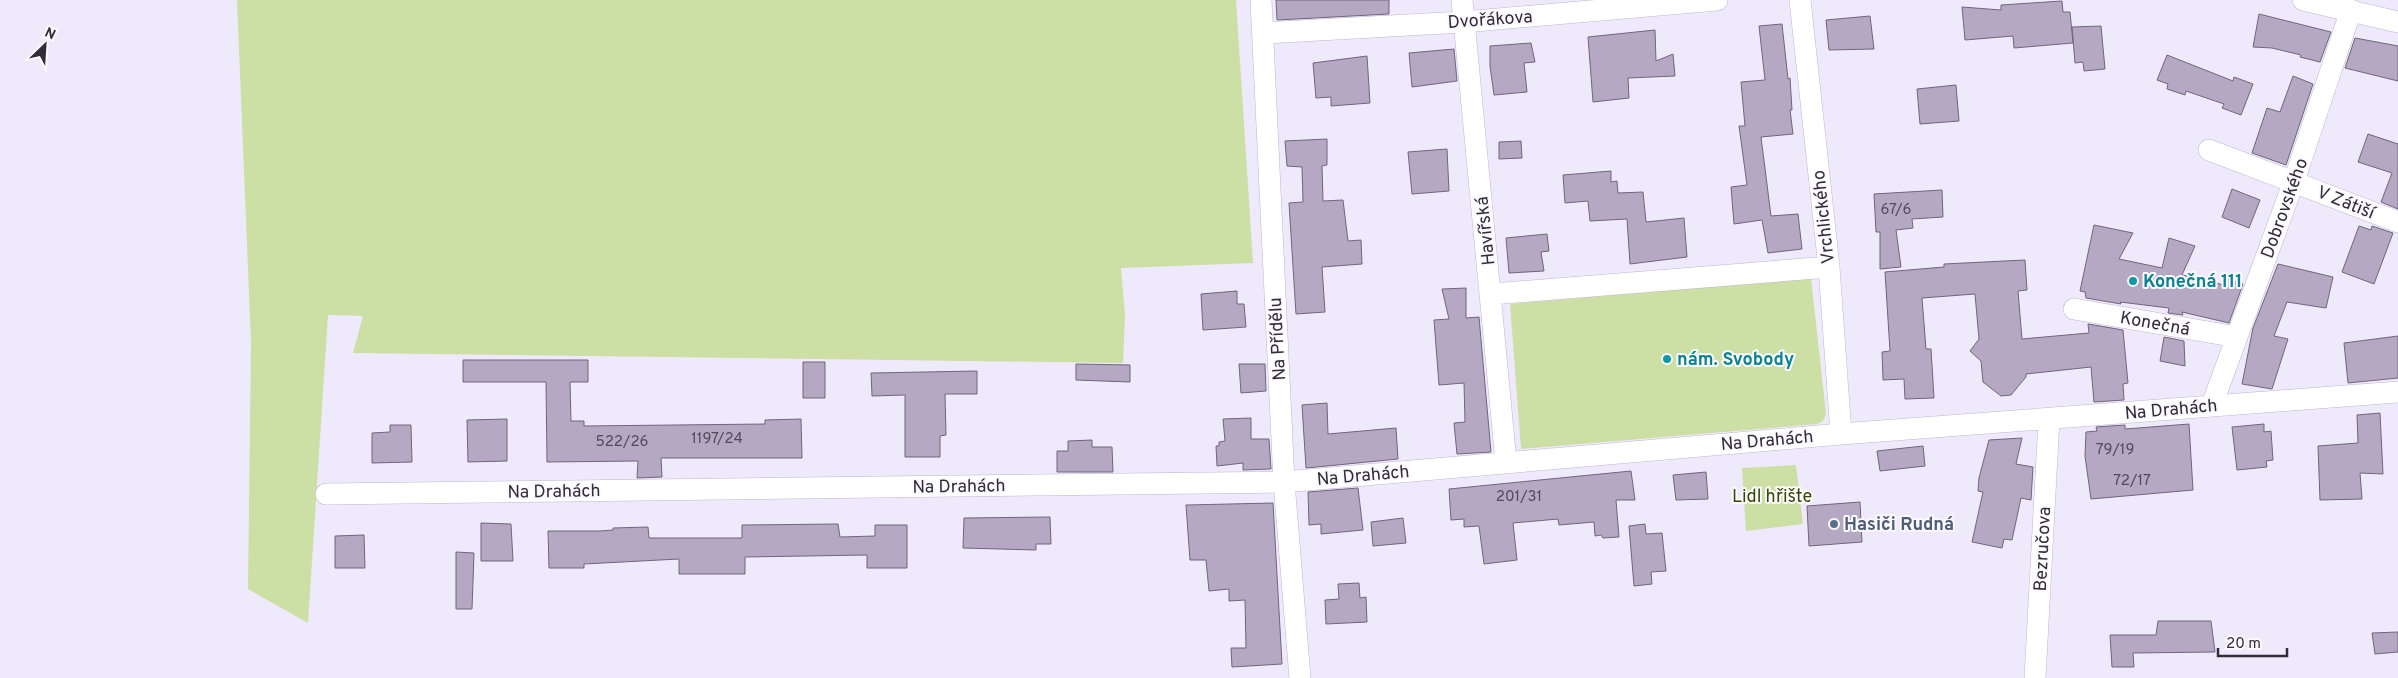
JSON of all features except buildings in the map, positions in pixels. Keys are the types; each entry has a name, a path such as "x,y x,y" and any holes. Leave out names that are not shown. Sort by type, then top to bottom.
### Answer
{"street":[{"name":"Na Přídělu","path":"1261,0 1284,482 1300,678"},
{"name":"Havířská","path":"1462,0 1492,294 1506,462"},
{"name":"Dvořákova","path":"1263,33 1464,22 1718,0"},
{"name":"Vrchlického","path":"1800,0 1829,267 1841,434"},
{"path":"2303,0 2398,22"},
{"name":"Dobrovského","path":"2212,405 2294,181 2351,10"},
{"name":"V Zátiší","path":"2209,150 2398,222"},
{"path":"1492,294 1829,267"},
{"name":"Konečná","path":"2074,310 2237,337"},
{"name":"Na Drahách","path":"326,494 1284,482 1841,434 2398,392"},
{"name":"Bezručova","path":"2034,678 2049,419"}],"green space":[{"path":"237,0 1236,0 1253,263 1121,268 1125,315 1123,363 353,353 363,316 328,315 308,623 248,589 251,343"},
{"name":"nám. Svobody","path":"1811,278 1826,414 1823,421 1817,424 1521,449 1510,304"},
{"name":"Lidl hřište","path":"1796,465 1803,524 1746,531 1742,468"}],"place":[{"name":"Konečná 111","path":"2133,281"},
{"name":"nám. Svobody","path":"1667,359"},
{"name":"Hasiči Rudná","path":"1834,524"}]}
